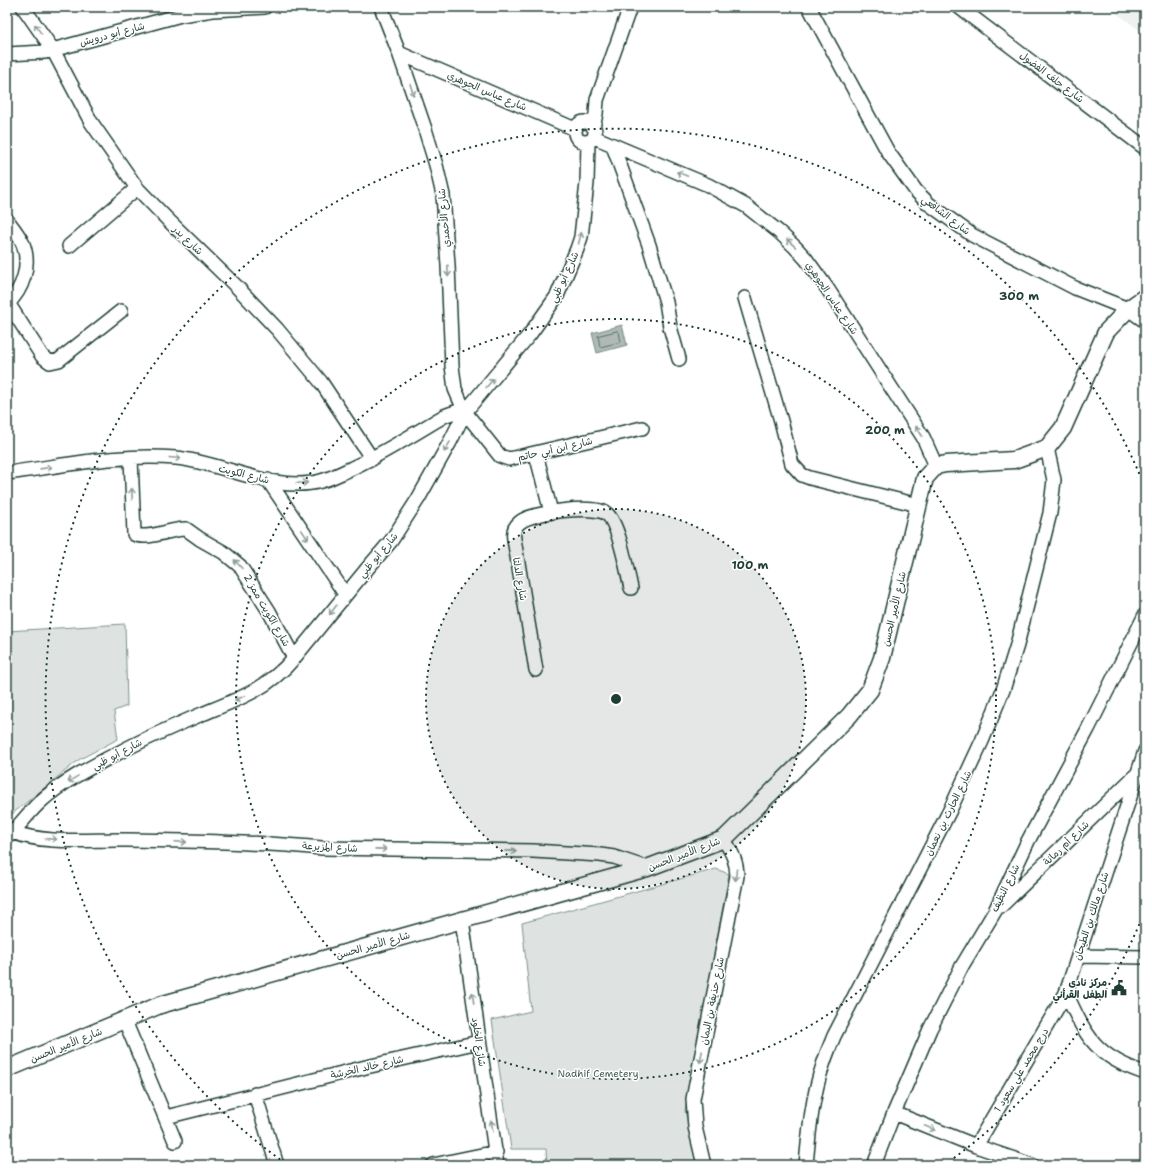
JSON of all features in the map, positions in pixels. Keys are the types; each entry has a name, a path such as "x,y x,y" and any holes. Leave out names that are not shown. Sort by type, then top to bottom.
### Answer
{"main road":[{"path":"936,466 946,464 1014,460 1047,448 1063,428 1106,332 1128,309 1145,297"},
{"name":"شارع الأمير الحسن","path":"7,1069 125,1021 160,1005 647,868 724,839 849,716 870,690 882,658 925,478 936,466"}],"street":[{"name":"شارع بدر","path":"23,7 53,50 91,122 137,188 237,287 277,329 321,382 372,458"},
{"name":"شارع أبو درويش","path":"7,54 34,54 53,50 180,15 213,10 265,7"},
{"name":"شارع الأحمدي","path":"381,7 399,53 425,129 443,195 448,265 452,366 455,389 465,412"},
{"name":"شارع الشافعي","path":"809,7 888,152 916,191 929,204 972,235 1075,288 1128,309 1145,321"},
{"name":"شارع حلف الفضول","path":"959,7 1145,148"},
{"name":"شارع أبو ظبي","path":"10,835 42,801 89,769 142,741 242,698 271,681 294,658 345,594 391,541 418,500 465,412 549,309 563,281 577,249 583,223 587,183 586,114 597,100 628,8"},
{"name":"شارع عباس الجوهري","path":"399,53 587,131 613,146 708,185 746,206 779,232 806,259 827,288 923,437 936,466"},
{"path":"613,146 649,245 666,302 670,327 679,359"},
{"path":"69,246 137,188"},
{"path":"7,220 18,234 23,245 26,262 24,280 20,289 8,304 42,356 50,362 59,360 121,311"},
{"path":"745,298 792,464 802,475 810,478 918,505"},
{"name":"شارع الكويت","path":"7,473 91,461 131,458 163,458 189,460 268,480 296,484 321,481 333,477 372,458 444,416 455,412 465,412"},
{"name":"شارع ابن أبي حاتم","path":"465,412 500,456 509,460 642,428"},
{"name":"شارع الحارث بن نعمان","path":"806,1165 809,1131 816,1090 823,1065 834,1036 950,810 982,741 1003,690 1017,645 1050,512 1054,480 1047,448"},
{"path":"536,454 550,512"},
{"name":"شارع الكويت ممر 2","path":"131,458 134,534 147,535 186,529 232,558 247,575 269,611 294,658"},
{"path":"268,480 345,594"},
{"name":"شارع الدلتا","path":"536,670 513,533 519,522 526,518 550,512 596,509 607,514 615,525 631,588"},
{"name":"شارع النظيف","path":"874,1165 894,1113 933,1022 962,966 995,911 1028,841 1088,729 1145,615"},
{"name":"شارع مالك بن الطيحان","path":"1066,993 1141,769 1145,751"},
{"name":"شارع أم رمانة","path":"995,911 1141,769"},
{"name":"شارع المزيرعة","path":"10,835 50,839 289,845 328,848 533,851 614,857 647,868"},
{"name":"شارع حذيفة بن اليمان","path":"704,1165 695,1127 693,1099 737,876 736,862 724,839"},
{"name":"شارع الخلود","path":"462,920 497,1165"},
{"path":"1078,956 1145,957"},
{"path":"1066,993 1081,1025 1091,1040 1106,1054 1123,1065 1145,1073"},
{"name":"درج محمد علي سعود 1","path":"976,1146 1066,993"},
{"path":"125,1021 175,1141"},
{"name":"شارع خالد الخرشة","path":"166,1117 255,1094 479,1042"},
{"path":"255,1094 277,1165"},
{"path":"894,1113 976,1146 1032,1165"},
{"path":"433,1165 496,1152"}],"shaded area":[{"path":"1108,7 1145,7 1145,34"}],"green space":[{"path":"125,624 127,706 114,711 118,739 80,759 7,818 7,631"},
{"name":"Nadhif Cemetery","path":"716,869 729,874 685,1111 698,1165 547,1165 546,1149 511,1149 492,1020 531,1011 522,923"}],"water":[{"path":"622,325 627,345 597,353 592,333"}],"place":[{"name":"مركز نادي الطفل القرأني","path":"1119,988"}]}
